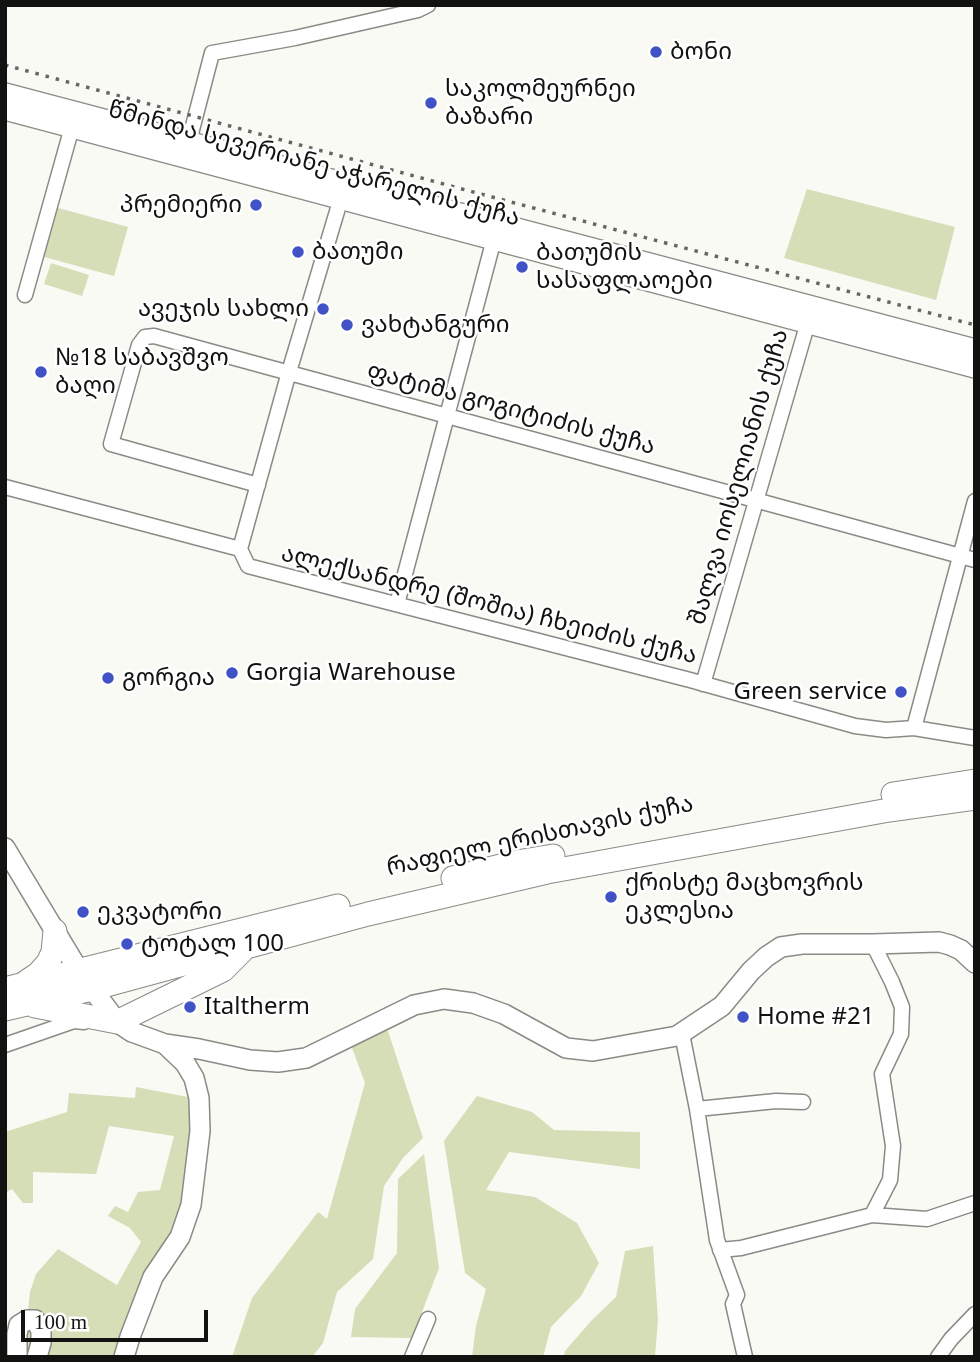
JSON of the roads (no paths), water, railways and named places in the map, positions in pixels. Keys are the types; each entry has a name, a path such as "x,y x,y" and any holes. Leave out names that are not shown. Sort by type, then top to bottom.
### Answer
{"main road":[{"name":"წმინდა სევერიანე აჭარელის ქუჩა","path":"5,94 341,198 975,367"},
{"name":"წმინდა სევერიანე აჭარელის ქუჩა","path":"5,109 72,127 187,150 975,350"},
{"name":"რაფიელ ერისთავის ქუჩა","path":"85,980 517,862 975,781"},
{"name":"რაფიელ ერისთავის ქუჩა","path":"85,980 246,948 368,914 547,872 889,810 975,798"},
{"path":"14,997 48,963 53,952 55,931"},
{"path":"14,997 117,1022 223,970 246,948"},
{"path":"14,997 85,980"}],"street":[{"path":"187,150 212,53 295,38 418,10 428,5"},
{"path":"25,295 72,127"},
{"path":"240,549 341,198"},
{"path":"397,604 494,239"},
{"name":"შალვა იოსელიანის ქუჩა","path":"703,684 808,322"},
{"name":"ფატიმა გოგიტიძის ქუჩა","path":"258,485 111,444 139,345 145,337 154,336 289,372 968,558"},
{"name":"ალექსანდრე (შოშია) ჩხეიძის ქუჩა","path":"5,487 240,549 247,566 855,726 886,730 914,728 975,738"},
{"path":"914,728 968,558 975,500"},
{"path":"5,848 85,980 117,1022 132,1032 165,1044 250,1060 278,1062 306,1058 414,1005 444,999 473,1003 504,1014 566,1048 593,1051 682,1034 722,1006 766,957 781,947 802,943 939,942 961,950 975,963"},
{"path":"872,1215 890,1180 893,1146 882,1074 901,1034 902,1007 873,944"},
{"path":"5,1045 75,1021 117,1022"},
{"path":"682,1034 717,1240 737,1295 733,1304 744,1357"},
{"path":"124,1357 153,1277 180,1237 191,1205 200,1132 199,1098 194,1078 185,1063 165,1044"},
{"path":"696,1109 776,1101 803,1102"},
{"path":"720,1250 741,1248 872,1215 928,1219 975,1203"},
{"path":"938,1357 975,1314"},
{"path":"17,1357 19,1325 27,1320 35,1320 41,1330 37,1357"},
{"path":"412,1357 428,1320"}],"railway":[{"path":"5,65 975,325"}],"place":[{"name":"ბონი","path":"656,52"},
{"name":"საკოლმეურნეი ბაზარი","path":"431,103"},
{"name":"პრემიერი","path":"256,205"},
{"name":"ბათუმი","path":"298,252"},
{"name":"ბათუმის სასაფლაოები","path":"522,267"},
{"name":"ავეჯის სახლი","path":"323,309"},
{"name":"ვახტანგური","path":"347,325"},
{"name":"№18 საბავშვო ბაღი","path":"41,372"},
{"name":"Gorgia Warehouse","path":"232,673"},
{"name":"გორგია","path":"108,678"},
{"name":"Green service","path":"901,692"},
{"name":"ქრისტე მაცხოვრის ეკლესია","path":"611,897"},
{"name":"ეკვატორი","path":"83,912"},
{"name":"ტოტალ 100","path":"127,944"},
{"name":"Italtherm","path":"190,1007"},
{"name":"Home #21","path":"743,1017"}]}
